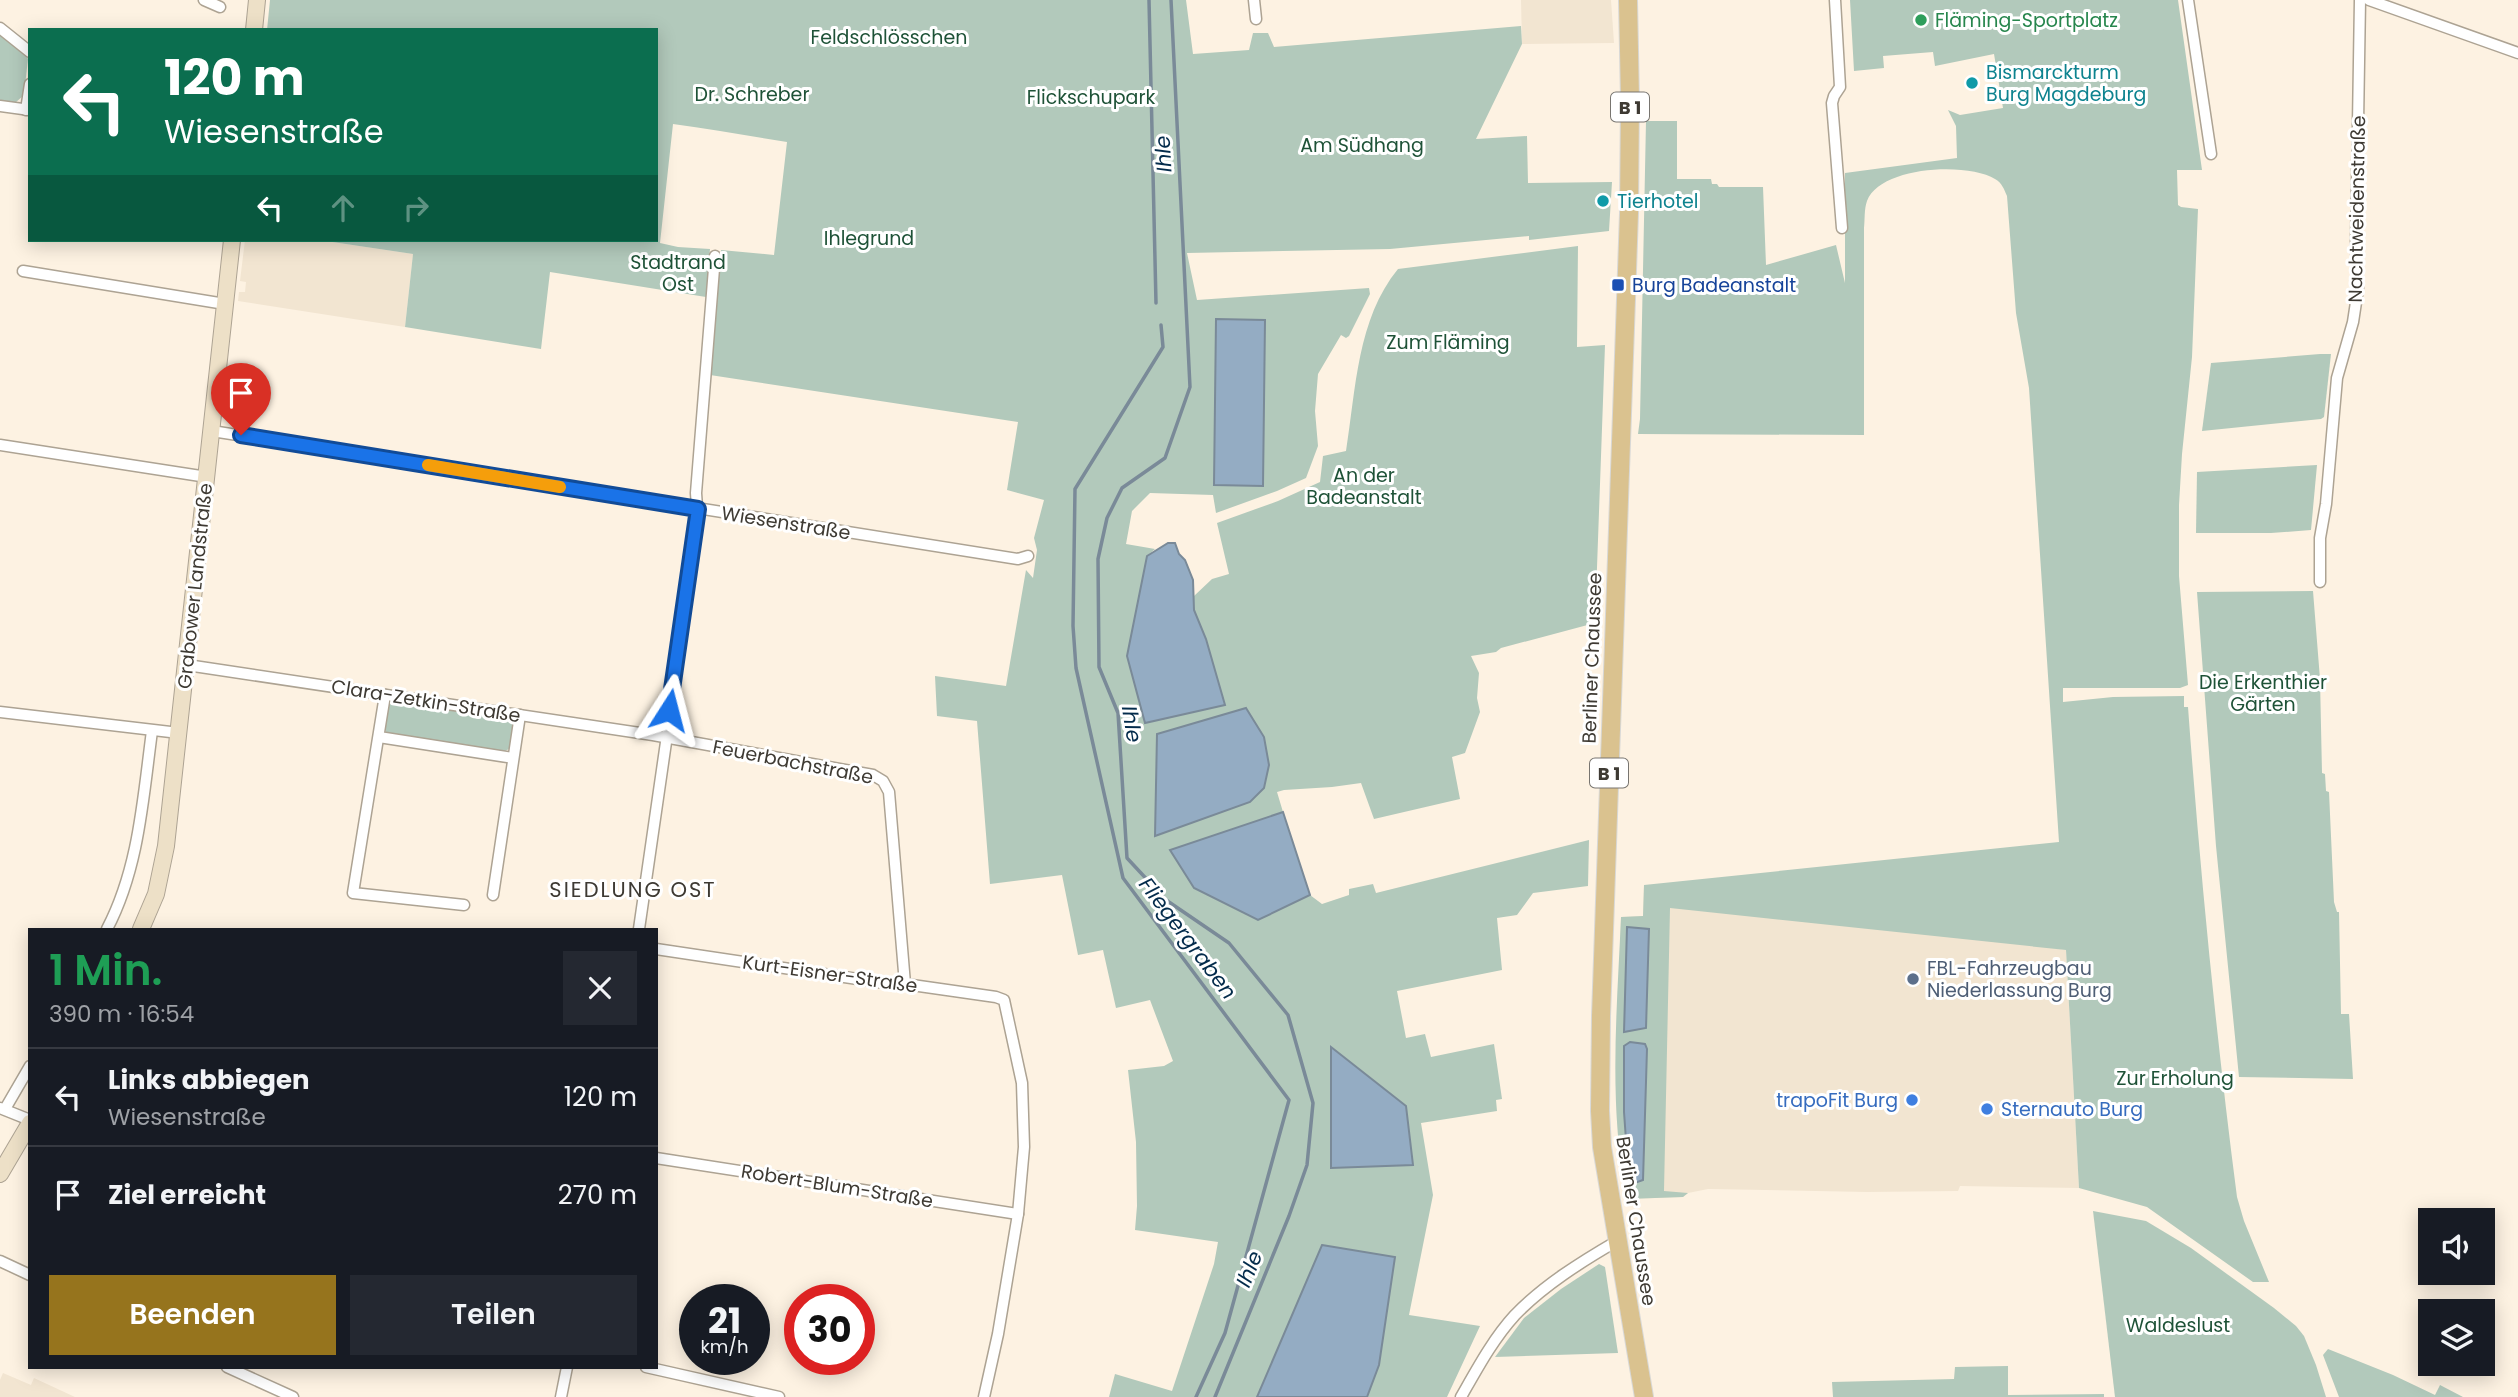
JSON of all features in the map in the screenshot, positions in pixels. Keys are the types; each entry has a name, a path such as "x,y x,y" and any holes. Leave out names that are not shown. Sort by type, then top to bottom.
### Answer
{"main road":[{"path":"254,28 257,0"},
{"name":"Berliner Chaussee","path":"1628,0 1629,213 1600,1069 1602,1147 1644,1397"},
{"name":"Grabower Landstraße","path":"141,928 156,894 162,870 187,665 232,242"},
{"path":"0,1174 28,1125"}],"street":[{"path":"204,0 220,7"},
{"path":"1254,0 1256,19"},
{"path":"1835,0 1840,88 1832,103 1842,228"},
{"path":"2188,0 2211,154"},
{"name":"Nachtweidenstraße","path":"2320,582 2319,538 2326,504 2337,378 2353,321 2358,289 2356,247 2360,0"},
{"path":"2369,0 2518,53"},
{"path":"0,28 28,50"},
{"path":"0,106 28,110"},
{"path":"639,928 698,509 696,493 715,256"},
{"path":"23,271 225,304"},
{"name":"Wiesenstraße","path":"212,431 1018,559 1028,556"},
{"path":"0,445 207,477"},
{"name":"Clara-Zetkin-Straße","path":"187,665 665,737"},
{"path":"385,695 353,893 464,905"},
{"path":"0,712 179,733"},
{"path":"493,895 520,715"},
{"path":"108,928 120,903 132,863 152,730"},
{"path":"379,737 513,758"},
{"name":"Feuerbachstraße","path":"665,737 863,772 883,782 889,792 891,806 905,984"},
{"name":"Kurt-Eisner-Straße","path":"658,949 1004,1000 1024,1102 1024,1147 1018,1214"},
{"path":"28,1069 3,1108 28,1120"},
{"name":"Robert-Blum-Straße","path":"658,1158 1018,1214"},
{"path":"984,1397 1018,1214"},
{"path":"1461,1397 1496,1340 1523,1308 1565,1275 1617,1241"},
{"path":"0,1261 28,1274"},
{"path":"232,1369 293,1397"},
{"path":"561,1397 567,1369"},
{"path":"655,1369 779,1397"}],"shaded area":[{"path":"1521,0 1611,0 1614,43 1522,44"},
{"path":"245,242 332,242 413,254 405,327 238,301 239,292 245,292 246,282 240,281"},
{"path":"1644,885 2066,950 2079,1188 1960,1186 1958,1191 1867,1192 1708,1189 1688,1193 1683,1197 1627,1199 1620,1158 1616,1103 1621,917 1643,916"},
{"path":"3,1373 31,1385 34,1378 75,1397 0,1397 0,1380"}],"green space":[{"path":"270,0 1186,0 1193,54 1249,50 1253,33 1268,33 1274,47 1521,26 1522,44 1476,139 1527,136 1528,183 1612,182 1609,231 1529,240 1529,236 1390,249 1187,253 1197,300 1369,288 1370,294 1349,336 1346,338 1341,335 1318,374 1315,411 1318,446 1306,478 1216,513 1213,495 1150,493 1132,511 1126,544 1155,549 1147,556 1145,723 1224,705 1206,640 1194,610 1194,596 1212,579 1229,574 1217,523 1278,501 1320,482 1323,456 1346,451 1366,332 1384,289 1398,269 1578,246 1577,347 1605,345 1595,623 1501,648 1496,652 1471,656 1479,673 1477,698 1480,712 1465,753 1452,757 1460,799 1374,819 1361,783 1284,790 1277,792 1283,812 1170,850 1258,920 1310,895 1322,904 1349,895 1349,889 1373,884 1376,893 1589,840 1588,886 1533,893 1517,915 1497,918 1502,970 1397,991 1406,1038 1425,1034 1431,1057 1494,1044 1502,1099 1496,1100 1497,1111 1421,1123 1433,1195 1409,1315 1480,1326 1447,1397 1367,1397 1379,1365 1395,1258 1322,1245 1257,1397 1109,1397 1115,1374 1172,1391 1214,1264 1218,1242 1135,1230 1136,1142 1128,1070 1164,1066 1173,1061 1150,1000 1116,1008 1103,950 1078,955 1062,875 990,884 977,721 937,716 935,676 1006,686 1026,570 1033,578 1037,550 1034,538 1044,500 1007,490 1018,422 710,375 721,250 774,255 787,142 673,124 660,243 710,249 706,297 550,272 541,349 405,327 413,254 332,242 658,242 658,28 267,28"},
{"name":"Zur Erholung","path":"1850,0 2178,0 2202,170 2177,170 2178,205 2198,209 2192,357 2179,505 2179,576 2188,685 2180,688 2063,688 2063,702 2113,697 2184,696 2184,707 2188,707 2209,953 2237,1197 2269,1282 2253,1282 2147,1207 2079,1188 2066,950 1670,908 1664,1191 1688,1193 1683,1197 1627,1199 1617,1129 1615,1058 1621,917 1643,916 1644,885 2059,842 2029,388 2016,313 2007,196 1999,182 1965,170 1926,170 1889,180 1875,189 1867,201 1864,228 1864,435 1638,434 1646,121 1677,121 1677,179 1711,179 1712,184 1719,187 1763,187 1766,265 1836,245 1845,283 1845,173 1957,158 1956,126 1948,110 1960,115 2003,108 1994,54 1935,66 1933,52 1883,56 1884,68 1854,71","holes":["1627,928 1649,930 1646,1028 1625,1032","1636,1042 1632,1184 1629,1182 1624,1112 1626,1044"]},
{"path":"0,34 28,59 24,95 15,103 0,101"},
{"path":"2331,354 2324,417 2321,419 2202,431 2211,363"},
{"path":"2317,465 2311,530 2196,533 2197,472"},
{"name":"Die Erkenthier Gärten","path":"2313,591 2320,679 2322,773 2325,774 2326,791 2329,792 2334,902 2339,912 2341,1014 2349,1014 2353,1079 2239,1077 2216,846 2197,592"},
{"path":"395,701 509,718 515,724 511,748 503,752 387,734 385,729 389,705"},
{"name":"Waldeslust","path":"2093,1211 2146,1221 2191,1248 2274,1308 2304,1336 2326,1397 2115,1397"},
{"path":"1599,1264 1605,1267 1618,1353 1495,1357 1524,1318"},
{"path":"2328,1349 2435,1395 2440,1385 2463,1397 2339,1397 2323,1355"},
{"path":"2008,1366 2008,1395 2104,1394 2104,1397 1833,1397 1832,1382 1954,1379 1955,1367"}],"water":[{"path":"1216,319 1265,320 1263,486 1214,485"},
{"path":"1168,543 1175,543 1193,580 1194,610 1206,639 1225,705 1145,723 1127,656 1147,556"},
{"path":"1246,708 1264,737 1269,765 1264,788 1250,802 1155,836 1157,734"},
{"path":"1283,812 1310,895 1258,920 1194,888 1170,850"},
{"path":"1627,927 1649,929 1646,1028 1624,1032"},
{"path":"1630,1042 1645,1044 1647,1049 1643,1180 1632,1184 1629,1182 1624,1112 1624,1046"},
{"path":"1331,1047 1406,1106 1413,1165 1331,1168"},
{"path":"1322,1245 1395,1257 1379,1365 1367,1397 1257,1397"}],"waterway":[{"name":"Fliegergraben","path":"1149,0 1156,303"},
{"name":"Ihle","path":"1171,0 1190,387 1165,458 1122,488 1107,518 1098,559 1099,667 1118,713 1127,858 1166,900 1229,943 1288,1015 1313,1103 1307,1165 1215,1397"},
{"name":"Fliegergraben","path":"1161,325 1163,347 1075,489 1073,626 1076,668 1123,878 1289,1100 1225,1333 1196,1397"}],"slow traffic":[{"path":"428,465 560,487"}],"place":[{"name":"Fläming-Sportplatz","path":"1921,20"},
{"name":"Bismarckturm Burg Magdeburg","path":"1972,83"},
{"name":"Tierhotel","path":"1603,201"},
{"name":"Burg Badeanstalt","path":"1618,285"},
{"name":"FBL-Fahrzeugbau Niederlassung Burg","path":"1913,979"},
{"name":"trapoFit Burg","path":"1912,1100"},
{"name":"Sternauto Burg","path":"1987,1109"}],"district":[{"name":"SIEDLUNG OST","path":"633,889"}],"route":[{"path":"241,435 698,509 669,710"}],"park label":[{"name":"Feldschlösschen","path":"889,37"},
{"name":"Dr. Schreber","path":"752,94"},
{"name":"Flickschupark","path":"1091,97"},
{"name":"Am Südhang","path":"1362,145"},
{"name":"Ihlegrund","path":"869,238"},
{"name":"Stadtrand Ost","path":"678,273"},
{"name":"Zum Fläming","path":"1448,342"},
{"name":"An der Badeanstalt","path":"1364,486"}]}
